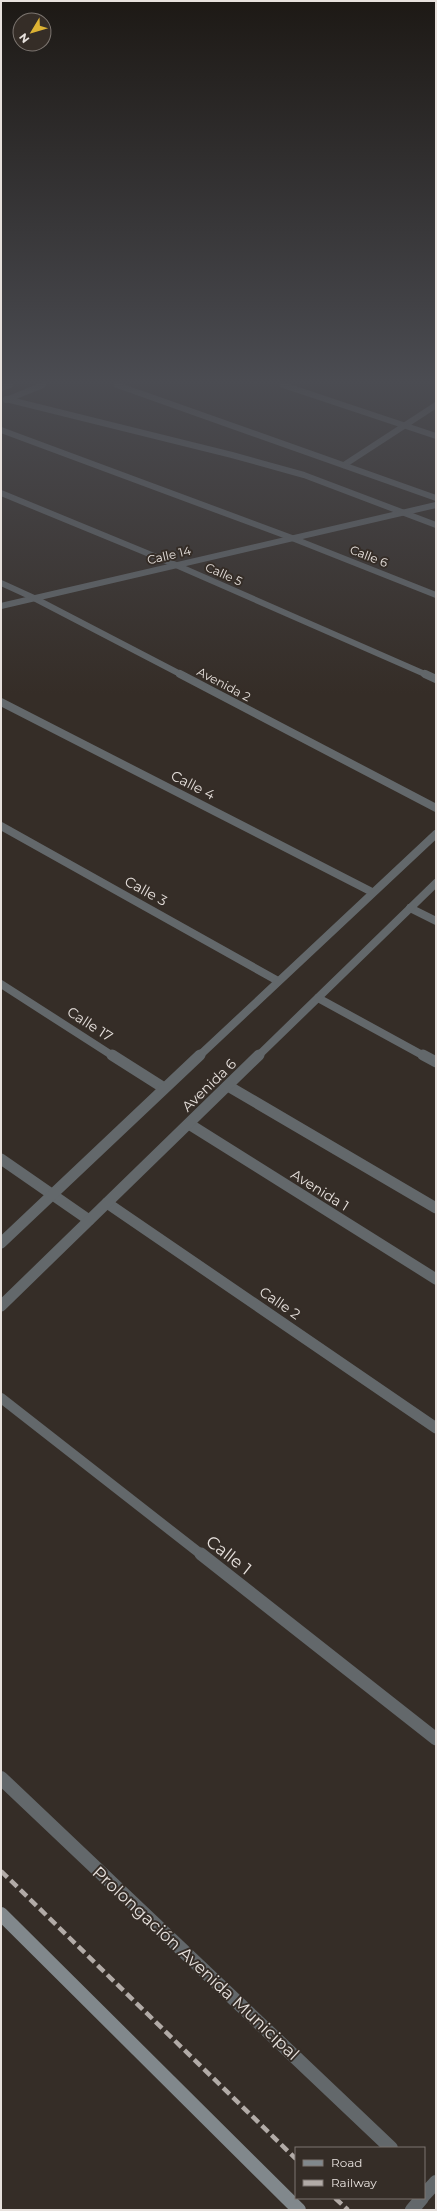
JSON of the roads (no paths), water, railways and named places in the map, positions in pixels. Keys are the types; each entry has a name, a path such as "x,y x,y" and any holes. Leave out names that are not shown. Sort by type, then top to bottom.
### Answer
{"main road":[{"path":"1,1914 299,2210"}],"street":[{"path":"339,488 436,525"},
{"path":"409,488 436,498"},
{"name":"Calle 14","path":"1,606 436,504"},
{"name":"Avenida 2","path":"1,582 436,808"},
{"name":"Calle 4","path":"1,702 372,892"},
{"name":"Calle 3","path":"1,826 278,981"},
{"name":"Avenida 6","path":"1,1243 51,1194 372,892 436,834"},
{"name":"Avenida 6","path":"1,1306 436,883"},
{"path":"410,908 436,921"},
{"name":"Calle 17","path":"1,984 164,1088"},
{"path":"318,998 436,1062"},
{"path":"228,1086 436,1208"},
{"name":"Avenida 1","path":"189,1124 436,1279"},
{"path":"1,1159 89,1220"},
{"name":"Calle 2","path":"107,1203 436,1428"},
{"name":"Prolongación Avenida Municipal","path":"1,1778 390,2147"},
{"path":"412,2210 420,2199"}],"lane":[{"name":"Calle 6","path":"158,488 292,538 436,595"},
{"name":"Calle 5","path":"1,493 176,565 436,679"},
{"name":"Calle 1","path":"1,1398 436,1739"}],"railway":[{"path":"1,1871 295,2158"},
{"path":"336,2199 348,2210"}]}
